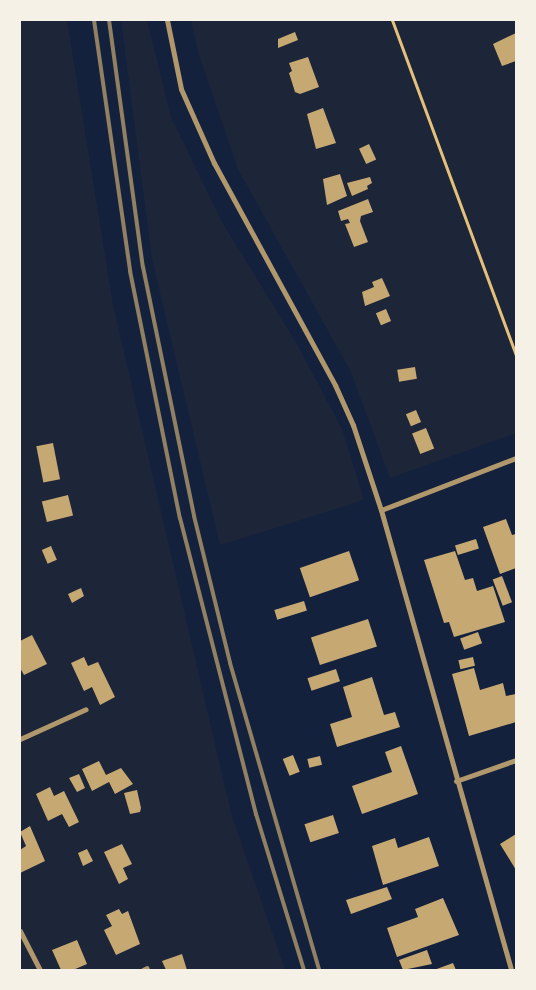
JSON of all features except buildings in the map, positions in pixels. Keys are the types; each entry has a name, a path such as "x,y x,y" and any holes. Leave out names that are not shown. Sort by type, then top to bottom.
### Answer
{"street":[{"path":"167,20 180,89 214,163 335,385 381,510 456,781 511,970"},
{"path":"381,510 516,458"},
{"path":"20,739 86,709"},
{"path":"456,781 516,760"},
{"path":"20,931 40,970"}],"path":[{"path":"392,20 516,356"}],"shaded area":[{"path":"20,20 67,20 113,305 231,813 285,970 20,970"},
{"path":"121,20 147,20 171,117 222,222 297,344 342,429 364,499 220,545 152,259"},
{"path":"191,20 516,20 516,433 390,478 351,372 238,169 198,52"}],"railway":[{"path":"94,20 130,271 180,518 256,814 304,970"},
{"path":"109,20 143,267 194,516 230,663 319,970"}]}
